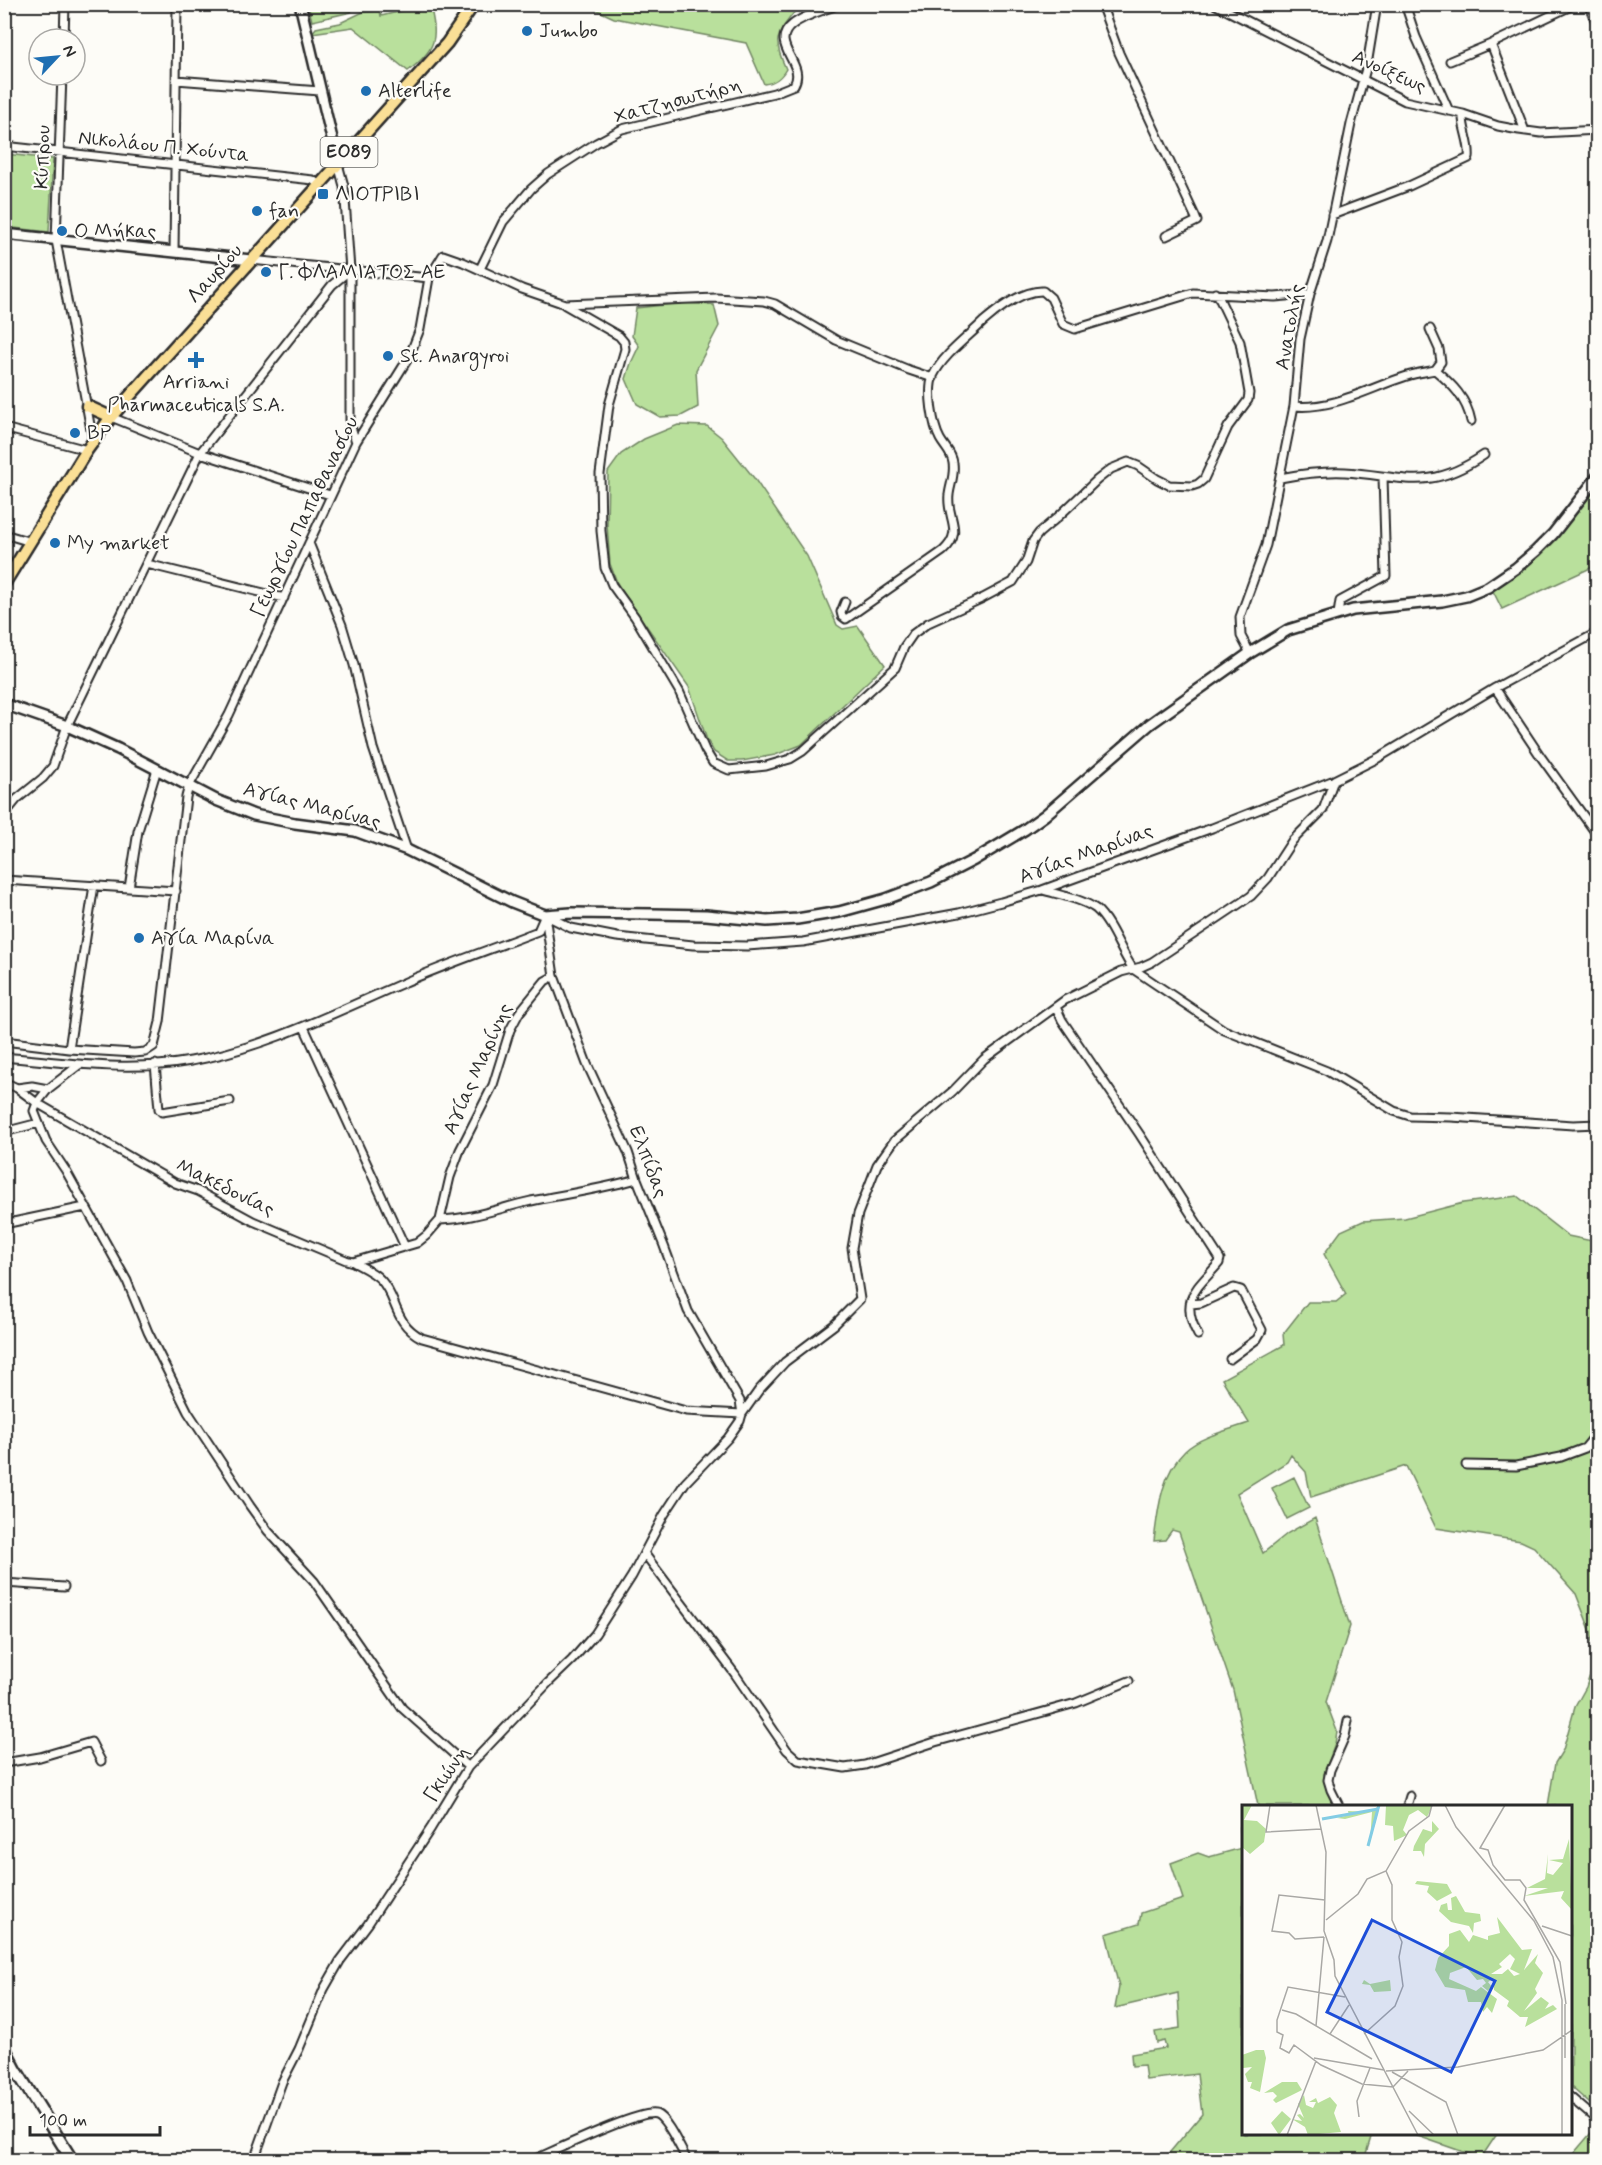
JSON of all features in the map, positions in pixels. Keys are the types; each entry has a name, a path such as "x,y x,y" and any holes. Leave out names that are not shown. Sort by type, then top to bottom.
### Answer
{"main road":[{"name":"Λαυρίου","path":"4,584 90,446 111,417 447,44 474,4"},
{"path":"87,406 111,417"},
{"path":"4,2047 72,2160"}],"street":[{"path":"64,27 65,4"},
{"path":"174,252 177,4"},
{"path":"300,4 344,186 350,270 350,424 356,442"},
{"name":"Χατζησωτήρη","path":"480,269 503,222 516,205 548,174 596,143 622,129 789,88 797,81 796,69 783,42 785,32 792,24 840,4"},
{"path":"1101,4 1119,53 1196,216 1197,221 1192,225 1166,236"},
{"name":"Ανοίξεως","path":"1214,4 1406,101 1525,131 1598,130"},
{"name":"Ανατολής","path":"1250,653 1241,636 1240,617 1266,545 1294,406 1300,339 1310,294 1327,241 1351,124 1364,81 1377,4"},
{"path":"1405,4 1416,37 1449,111"},
{"path":"1450,60 1491,44 1575,4"},
{"path":"1588,4 1598,26"},
{"path":"1491,44 1525,131"},
{"path":"176,80 320,91"},
{"name":"Κύπρου","path":"62,87 56,240 87,406 90,446"},
{"path":"1332,215 1409,186 1469,158 1464,114"},
{"name":"Νικολάου Π. Χούντα","path":"4,146 313,180 319,185"},
{"path":"4,234 429,278"},
{"name":"Γεωργίου Παπαθανασίου","path":"4,1041 69,1049 134,1053 145,1052 154,1046 160,1022 189,786 229,715 356,442 409,357 416,341 427,298 429,278 443,255 522,289 565,304 716,298 764,301 775,304 836,340 933,378"},
{"path":"4,815 17,799 48,772 60,749 67,726 200,453 332,285 350,270"},
{"path":"845,602 841,612 846,619 945,549 952,539 954,525 949,496 953,464 950,452 941,441 934,424 931,399 933,378 951,353 987,319 1009,303 1033,291 1046,292 1063,324 1075,329 1159,305 1184,295 1215,293 1275,297 1310,294"},
{"path":"565,304 619,336 624,342 625,349 609,405 602,453 600,495 605,568 612,585 680,691 705,750 713,763 729,770 766,766 790,759 803,751 895,668 904,647 913,634 928,623 1013,582 1026,562 1033,541 1039,533 1111,469 1128,462 1169,485 1192,486 1204,479 1228,427 1248,400 1249,393 1240,342 1215,293"},
{"path":"1294,406 1308,408 1320,405 1354,396 1408,375 1435,370 1441,362 1439,350 1430,329"},
{"path":"1435,370 1457,390 1471,421"},
{"path":"111,417 200,453 330,495"},
{"path":"4,428 90,446"},
{"path":"1280,478 1332,472 1409,481 1436,478 1470,464 1484,455"},
{"path":"4,1057 79,1065 191,1061 254,1044 304,1027 404,982 538,931 545,915 652,914 706,915 767,921 797,919 863,906 912,890 974,860 1024,830 1074,791 1142,730 1250,653 1288,630 1353,610 1442,601 1466,596 1488,587 1516,568 1553,534 1598,476"},
{"path":"1338,614 1340,601 1386,576 1383,477"},
{"path":"4,534 31,542"},
{"path":"309,543 342,625 354,665 373,748 406,850"},
{"path":"147,564 284,598"},
{"name":"Αγίας Μαρίνας","path":"4,704 67,726 216,800 254,815 355,831 406,850 571,928 617,937 693,945 747,946 803,942 958,913 1042,890 1212,828 1334,780 1378,758 1495,687 1598,632"},
{"path":"1495,687 1541,757 1598,836"},
{"path":"129,888 138,831 157,769"},
{"path":"1198,1335 1191,1323 1192,1294 1220,1263 1220,1259 1115,1096 1062,1020 1056,1007 1076,993 1121,972 1141,967 1165,954 1251,896 1268,878 1292,842 1323,810 1334,780"},
{"path":"4,880 176,891"},
{"path":"69,1049 94,885"},
{"path":"1042,890 1094,908 1101,914 1133,969 1224,1030 1327,1071 1394,1112 1410,1116 1573,1125 1598,1124"},
{"name":"Ελπίδας","path":"545,915 554,976 587,1064 628,1152 688,1311 740,1401 742,1413"},
{"name":"Αγίας Μαρίνης","path":"440,1220 450,1177 460,1150 493,1085 510,1030 534,993 545,981 554,976"},
{"name":"Γκιώνη","path":"254,2160 282,2082 299,2049 324,1989 340,1961 368,1924 431,1828 468,1767 595,1634 645,1553 664,1515 685,1484 728,1438 740,1421 742,1413 759,1390 785,1362 834,1324 860,1299 852,1248 858,1214 877,1165 894,1142 953,1091 984,1059 1056,1007"},
{"path":"304,1027 405,1247"},
{"path":"155,1064 159,1110 162,1112 230,1101"},
{"path":"79,1065 48,1089 34,1111 46,1141 66,1171 128,1281 148,1332 188,1412 268,1531 314,1581 402,1708 468,1767"},
{"name":"Μακεδονίας","path":"4,1082 175,1183 198,1191 262,1225 353,1262 382,1280 401,1320 414,1334 422,1338 686,1411 742,1413"},
{"path":"17,1088 32,1086 48,1089"},
{"path":"4,1132 39,1124"},
{"path":"353,1262 417,1243 440,1220 470,1217 510,1206 593,1191 637,1179"},
{"path":"4,1224 85,1207"},
{"path":"1191,1304 1202,1303 1234,1288 1241,1290 1262,1330 1257,1339 1230,1359"},
{"path":"1466,1465 1516,1466 1561,1458 1585,1448 1598,1432"},
{"path":"645,1553 787,1749 798,1760 844,1768 865,1765 935,1742 1076,1703 1129,1681"},
{"path":"4,1583 64,1587"},
{"path":"1338,1805 1328,1780 1345,1736 1348,1721"},
{"path":"4,1763 40,1757 91,1742 101,1761"},
{"path":"1407,1805 1410,1796"},
{"path":"1572,2099 1598,2121"},
{"path":"533,2160 577,2140 645,2114 655,2113 661,2117 672,2133 687,2160"}],"green space":[{"path":"308,4 354,5 351,12 312,21"},
{"path":"409,5 430,5 434,35 430,49 425,56 408,71 353,27 312,33 316,28 340,23 363,12 380,11 381,16 410,9"},
{"path":"586,5 795,5 796,10 778,38 779,51 786,69 777,80 764,84 746,43 614,18"},
{"path":"5,154 53,159 49,232 5,227"},
{"path":"683,303 714,305 719,326 696,370 698,407 681,416 660,417 637,404 626,379 639,346 632,336 636,308"},
{"path":"678,425 707,426 722,438 754,478 807,556 837,625 843,629 858,626 885,665 801,745 775,755 728,761 714,752 707,740 689,687 618,585 610,564 607,525 608,472 621,454 644,439"},
{"path":"1597,480 1597,565 1502,609 1492,589 1522,568"},
{"path":"1517,1196 1568,1236 1597,1242 1597,2110 1572,2088 1572,1805 1548,1805 1555,1763 1563,1750 1575,1707 1586,1687 1594,1663 1591,1632 1576,1594 1534,1547 1521,1541 1436,1528 1406,1466 1311,1497 1306,1472 1291,1455 1287,1462 1237,1493 1263,1553 1288,1533 1315,1518 1350,1626 1326,1702 1337,1731 1335,1744 1324,1774 1328,1794 1334,1805 1258,1805 1233,1690 1179,1532 1172,1530 1165,1540 1154,1541 1162,1493 1177,1460 1199,1441 1249,1423 1222,1379 1284,1345 1283,1334 1308,1302 1336,1302 1346,1294 1324,1254 1341,1231 1363,1221 1405,1218 1463,1203"},
{"path":"1294,1477 1309,1508 1287,1519 1272,1488"},
{"path":"1242,1825 1242,1848 1240,1827"},
{"path":"1242,1848 1242,2135 1372,2135 1364,2160 1149,2160 1165,2158 1202,2114 1197,2074 1146,2080 1144,2065 1132,2066 1131,2054 1166,2048 1164,2041 1157,2043 1155,2032 1180,2028 1178,1993 1115,2008 1119,1987 1106,1934 1139,1924 1141,1913 1183,1899 1171,1863 1198,1853 1209,1857"},
{"path":"1597,2126 1597,2160 1568,2160"},
{"path":"1415,2135 1496,2135 1481,2158"}],"place":[{"name":"Jumbo","path":"527,31"},
{"name":"Alterlife","path":"366,91"},
{"name":"ΛΙΟΤΡΙΒΙ","path":"323,194"},
{"name":"fan","path":"257,211"},
{"name":"Ο Μήκας","path":"62,231"},
{"name":"Γ. ΦΛΑΜΙΑΤΟΣ ΑΕ","path":"266,272"},
{"name":"St. Anargyroi","path":"388,356"},
{"name":"Arriani Pharmaceuticals S.A.","path":"196,360"},
{"name":"BP","path":"75,433"},
{"name":"My market","path":"55,543"},
{"name":"Αγία Μαρίνα","path":"139,938"}]}
